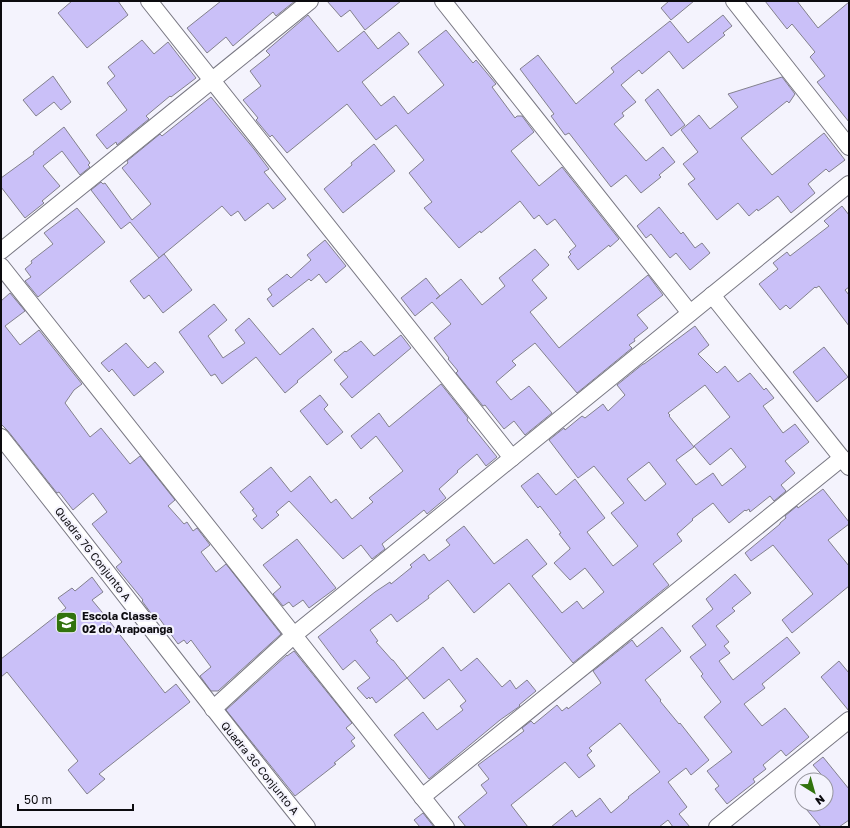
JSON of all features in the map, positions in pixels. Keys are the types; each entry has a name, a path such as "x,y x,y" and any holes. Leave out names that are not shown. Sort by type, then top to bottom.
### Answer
{"street":[{"path":"149,1 512,458"},
{"path":"1,251 310,1"},
{"path":"443,1 690,313"},
{"path":"734,1 849,147"},
{"path":"212,709 294,635 849,184"},
{"path":"1,266 446,827"},
{"path":"422,797 845,463 712,295"},
{"name":"Quadra 7G Conjunto A","path":"1,437 212,709"},
{"name":"Quadra 3G Conjunto A","path":"212,709 307,827"},
{"path":"717,827 849,720"}],"building":[{"path":"72,1 118,1 128,15 87,48 58,13"},
{"path":"221,1 295,1 276,16 273,12 233,46 226,37 207,53 187,28"},
{"path":"327,1 401,1 365,30 350,10 341,17"},
{"path":"669,1 694,1 671,20 661,8"},
{"path":"765,1 797,1 818,28 849,2 849,122 817,82 825,76 810,57 815,52 792,24 787,29"},
{"path":"308,15 338,52 364,31 378,49 399,32 409,44 362,82 381,106 394,96 408,114 444,85 418,52 446,30 473,63 476,60 496,84 492,87 515,118 517,116 522,116 534,132 511,151 539,186 562,167 619,239 610,247 609,245 578,270 568,257 571,254 569,252 576,246 555,219 547,225 539,215 534,219 520,201 481,233 480,231 459,248 424,208 432,202 409,173 424,160 396,125 376,140 347,104 287,153 272,135 270,137 256,120 258,118 243,100 261,86 250,71 270,55 266,51"},
{"path":"723,15 732,26 723,33 725,35 683,69 669,51 642,74 639,70 621,85 636,102 622,113 624,116 614,124 646,161 663,147 675,162 659,175 661,177 641,193 626,175 611,187 569,133 565,135 551,116 554,114 520,69 538,55 576,104 614,72 611,68 670,21 688,43"},
{"path":"142,40 154,54 168,42 196,78 171,97 170,96 146,116 149,119 117,145 116,142 107,149 96,135 127,110 107,83 115,76 108,67"},
{"path":"53,76 71,102 61,110 54,102 36,116 23,100"},
{"path":"782,77 795,94 789,103 787,101 741,138 772,175 824,133 845,160 829,172 826,169 808,184 815,193 791,213 778,196 758,211 757,209 749,216 738,203 717,220 688,184 695,179 683,164 698,152 681,130 699,115 710,129 738,107 728,94"},
{"path":"658,89 685,125 671,136 645,100"},
{"path":"211,97 269,169 264,172 286,199 273,209 268,203 245,221 238,211 231,216 222,206 159,258 130,222 121,229 91,190 101,182 103,184 105,183 132,220 151,204 122,168 128,163 127,161 160,134 162,136"},
{"path":"64,127 90,163 88,165 90,167 80,175 62,151 43,166 60,186 42,201 44,203 25,218 1,187 1,178 34,154 33,152"},
{"path":"374,144 395,171 343,213 324,189 352,165 351,163"},
{"path":"842,206 849,215 849,287 845,290 849,295 849,326 819,286 816,288 815,287 790,309 786,305 780,310 759,284 778,269 773,263 787,252 790,256 829,226 824,221"},
{"path":"659,207 681,234 683,232 695,248 702,243 710,253 690,270 676,253 670,258 651,234 646,238 637,226"},
{"path":"77,208 105,242 38,297 25,281 31,277 25,269 32,263 31,261 53,244 44,233"},
{"path":"325,240 346,266 326,283 319,274 311,281 309,279 273,307 267,299 272,295 268,289 287,274 291,278 311,260 307,255"},
{"path":"535,249 549,265 532,280 547,298 530,312 559,348 648,275 663,295 637,315 648,328 629,345 632,348 577,393 535,343 512,361 516,365 496,382 511,400 529,386 552,413 525,435 514,421 504,429 456,373 458,371 434,338 451,324 432,302 415,316 401,298 426,278 440,296 461,279 482,305 505,286 499,278"},
{"path":"164,254 192,290 163,313 149,295 144,299 130,281"},
{"path":"10,293 25,311 5,326 20,345 39,330 82,384 74,390 65,403 90,437 101,428 130,464 140,456 175,500 168,506 184,524 187,522 193,531 197,528 210,545 201,552 216,572 226,564 281,634 218,691 211,691 200,676 211,667 191,640 187,644 184,640 178,644 159,618 156,620 142,601 143,600 116,567 122,562 92,524 107,512 93,493 73,510 59,492 57,493 1,424 1,301"},
{"path":"214,304 227,320 208,336 223,358 245,343 235,330 249,318 280,355 313,328 332,352 285,393 256,357 222,384 215,374 211,376 179,332"},
{"path":"695,326 709,345 698,354 717,373 725,366 738,382 750,373 764,390 766,388 774,398 763,406 783,433 795,424 809,442 785,461 795,473 781,485 786,491 774,501 770,496 750,512 749,509 746,511 745,510 729,523 713,503 692,519 693,520 677,534 682,541 653,564 669,585 573,663 509,583 474,613 448,580 428,596 429,598 397,622 391,614 370,630 378,641 376,642 407,678 376,703 372,697 367,699 357,688 370,678 355,660 343,670 318,637 375,592 390,582 391,584 412,567 410,565 424,554 429,561 450,545 446,540 464,526 494,564 527,539 547,564 532,576 562,613 577,601 583,609 604,592 585,568 570,580 554,563 570,548 559,534 561,533 540,506 538,508 521,486 538,473 556,495 575,479 605,518 587,532 613,566 638,546 611,513 624,503 594,466 578,478 549,440 564,428 565,430 582,416 585,418 603,404 608,411 625,395 617,385","holes":["705,385 730,417 694,446 710,465 731,448 746,467 722,486 713,473 696,485 676,460 694,447 668,413","649,462 666,484 645,501 627,479"]},
{"path":"401,335 411,348 352,398 340,384 348,377 334,360 361,341 374,356"},
{"path":"126,343 148,368 155,362 164,372 134,396 112,369 109,372 101,363"},
{"path":"824,347 848,377 817,402 793,372"},
{"path":"441,384 468,418 467,420 497,457 486,466 477,454 439,489 446,498 427,514 424,510 382,544 385,549 372,559 361,545 343,559 289,501 276,512 279,515 262,529 253,519 257,516 252,510 254,509 240,492 271,467 291,492 310,476 331,503 336,499 352,519 373,502 369,498 403,471 376,436 361,449 351,436 379,413 389,427"},
{"path":"320,395 328,405 324,409 343,432 327,445 300,411"},
{"path":"823,489 849,522 849,524 828,540 849,566 849,586 792,633 782,620 813,594 773,545 751,561 745,553 780,524 786,518 785,516 797,506 798,508"},
{"path":"297,539 336,588 309,608 303,600 293,607 289,602 283,606 273,594 281,587 263,565"},
{"path":"735,574 751,593 732,608 735,611 716,626 729,642 724,646 730,653 719,661 733,680 787,637 800,653 762,684 765,688 744,704 762,726 785,708 809,737 786,756 781,750 763,765 766,769 753,779 755,782 727,804 715,789 719,786 707,771 732,752 704,717 721,702 701,676 703,674 690,657 706,645 692,626 713,609 706,599"},
{"name":"Escola Classe 02 do Arapoanga","path":"92,577 103,592 92,600 165,693 176,684 190,702 99,774 105,779 87,794 68,770 78,761 7,672 1,677 1,659 66,608 58,598 72,588 75,591"},
{"path":"662,627 681,651 645,680 661,700 660,701 679,724 680,723 709,760 691,775 686,768 668,782 687,807 679,814 690,827 673,827 668,820 659,827 551,827 572,810 576,817 600,798 611,813 629,798 628,797 660,772 620,723 589,748 592,751 587,755 595,766 579,778 565,762 511,805 528,827 466,827 458,817 487,793 481,785 489,779 478,765 524,731 522,728 531,721 534,724 557,705 562,711 567,707 568,709 601,683 593,671 632,640 637,647"},
{"path":"443,647 461,671 477,658 502,687 510,680 516,689 527,680 536,691 519,705 520,706 500,720 429,779 394,735 423,712 437,730 463,710 460,706 466,701 449,679 424,699 407,678"},
{"path":"294,651 352,723 346,728 355,738 351,741 355,746 334,763 336,764 295,796 226,710 287,655"},
{"path":"839,661 849,673 849,711 821,677"},
{"path":"823,757 849,789 849,820 839,827 821,827 809,812 834,812 834,772 819,772 813,765"},
{"path":"423,813 434,827 420,827 414,820"}],"place":[{"name":"Escola Classe 02 do Arapoanga","path":"66,622"}]}
